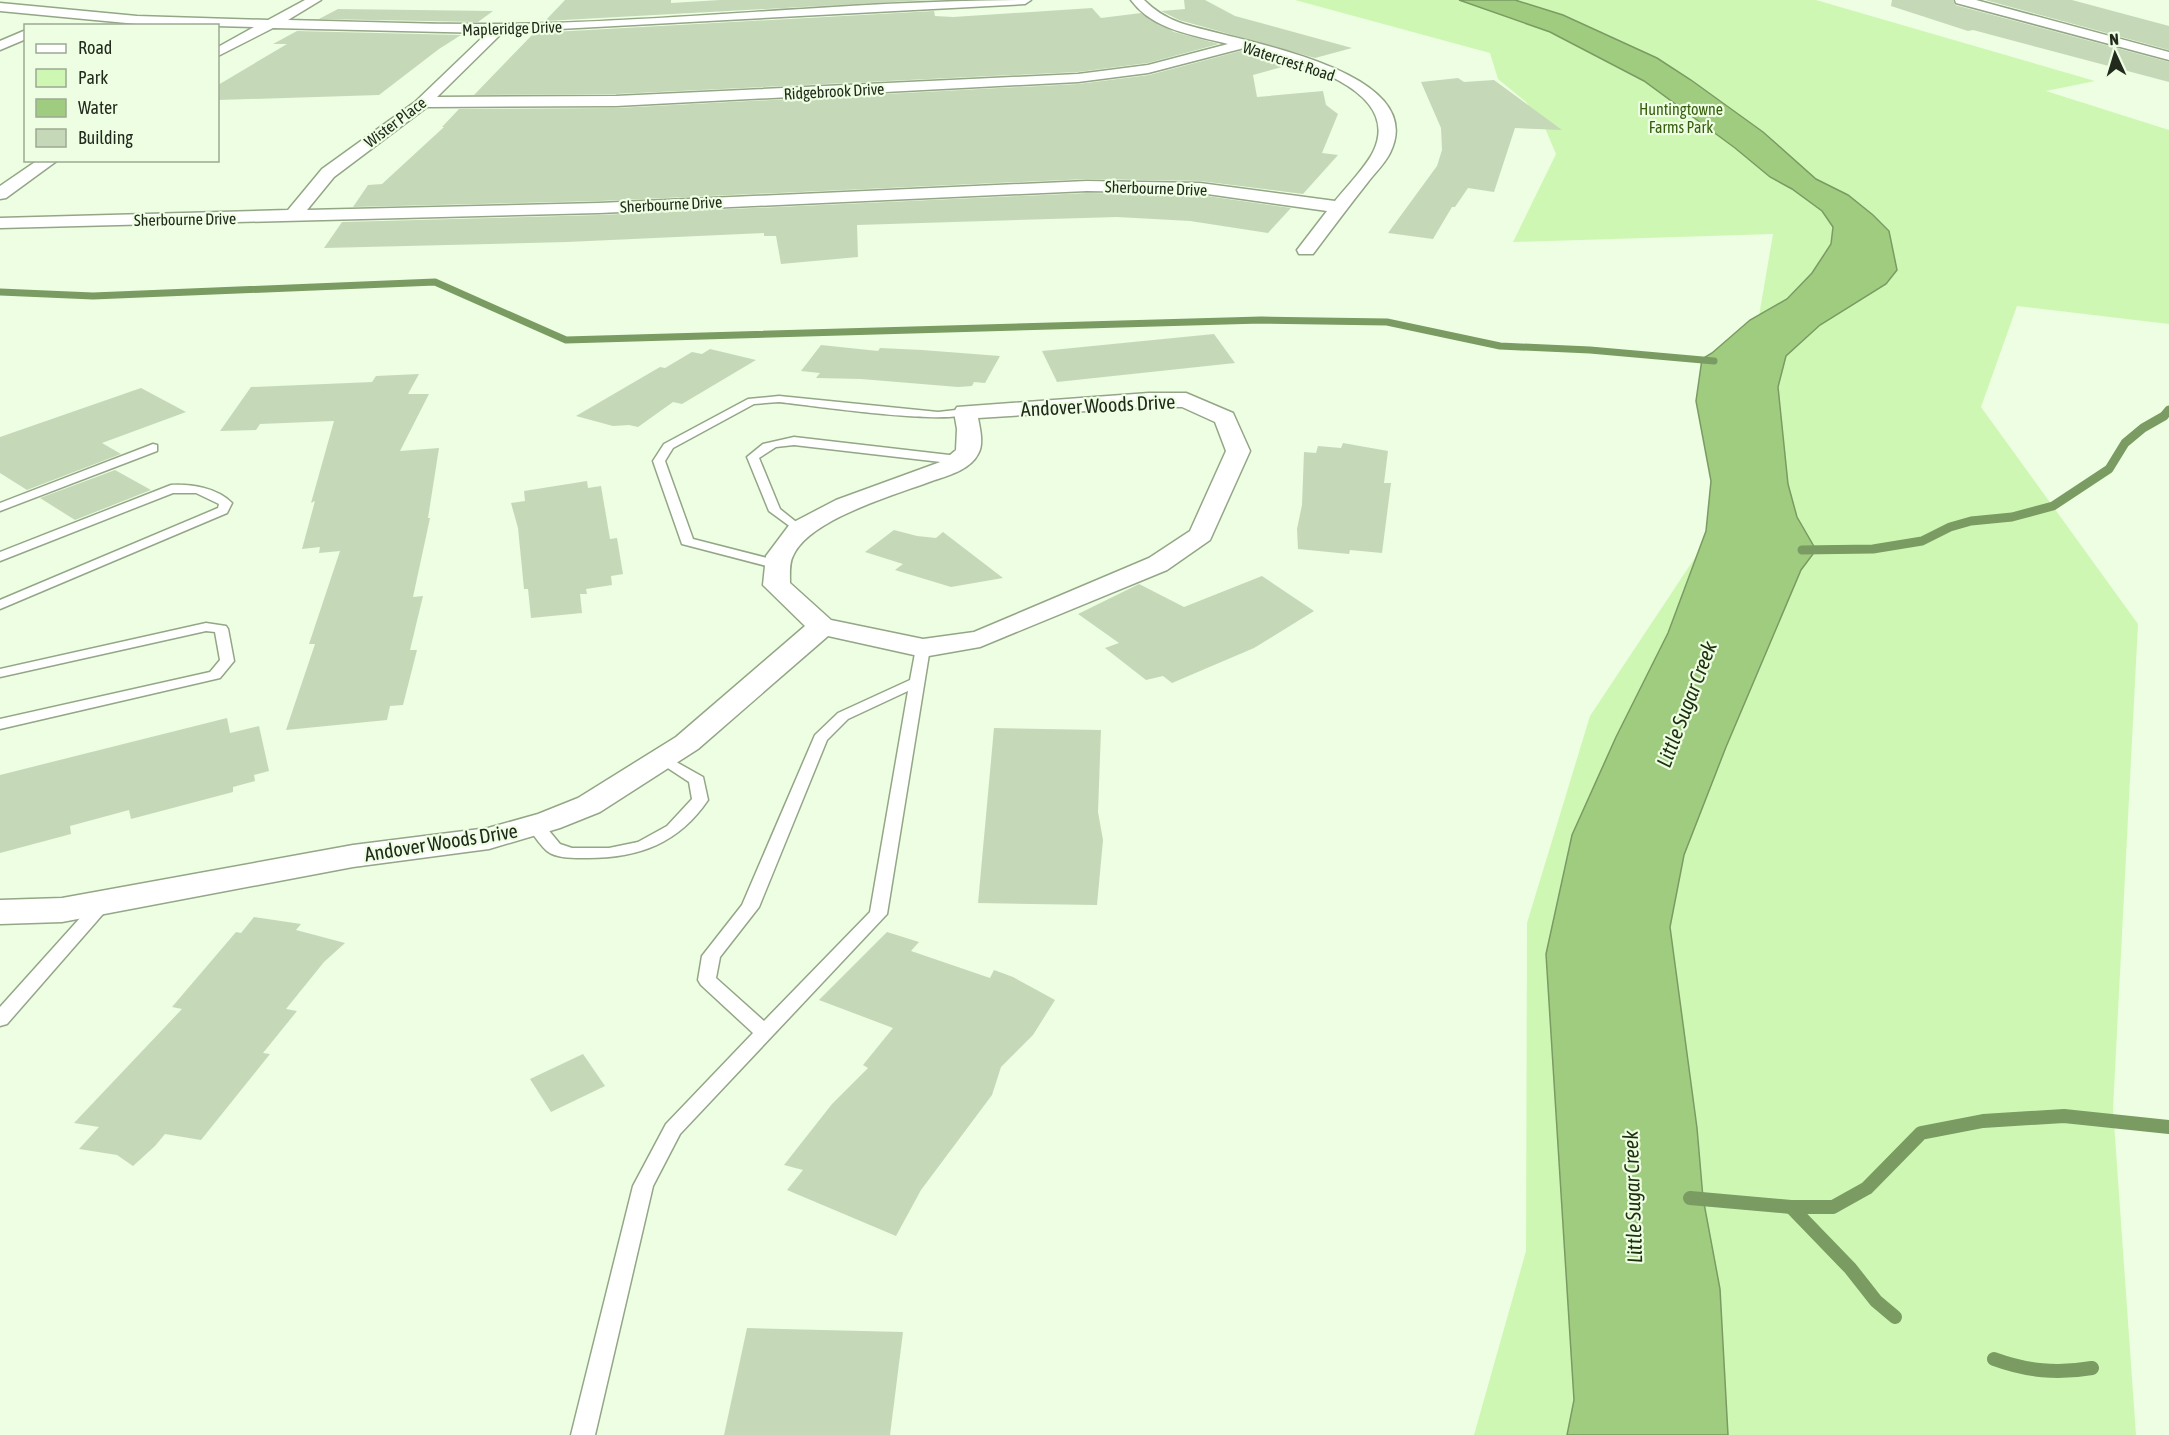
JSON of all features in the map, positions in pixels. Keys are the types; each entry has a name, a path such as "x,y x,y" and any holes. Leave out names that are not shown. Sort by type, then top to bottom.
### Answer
{"street":[{"path":"47,24 96,0"},
{"path":"219,51 315,0"},
{"name":"Mapleridge Drive","path":"0,7 137,20 499,29 1025,0"},
{"name":"Watercrest Road","path":"1137,0 1149,13 1173,25 1329,71 1367,93 1382,109 1387,135 1382,152 1306,249"},
{"path":"1961,0 2169,56"},
{"name":"Wister Place","path":"293,216 328,173 423,102 499,29"},
{"path":"0,46 24,35"},
{"name":"Ridgebrook Drive","path":"423,102 616,101 1071,79 1148,69 1241,45"},
{"path":"0,194 47,162"},
{"name":"Sherbourne Drive","path":"0,223 587,208 959,190 1108,186 1200,189 1340,207"},
{"name":"Andover Woods Drive","path":"778,565 776,585 822,626 923,648 980,639 1158,564 1201,535 1238,450 1225,418 1186,400 1149,400 965,412"},
{"path":"778,565 778,556 799,529 845,505 951,466 968,452 969,429 965,412"},
{"name":"Andover Woods Drive","path":"0,912 62,910 353,856 468,842 535,825 590,805 687,743 822,626"}],"lane":[{"path":"778,565 687,541 658,461 668,446 752,402 761,400 778,399 938,415 965,412"},
{"path":"799,529 775,511 753,457 760,449 774,443 794,441 958,460"},
{"path":"0,507 153,448"},
{"path":"0,557 171,489 191,487 202,490 226,504 223,510 0,605"},
{"path":"0,673 206,627 221,629 227,661 214,675 0,724"},
{"path":"583,1435 642,1186 673,1129 879,914 923,648"},
{"path":"765,1033 707,980 711,956 750,907 820,738 843,716 917,682"},
{"path":"535,825 554,848 572,853 609,853 643,846 673,830 700,800 697,780 662,759"},
{"path":"0,1019 104,902"}],"green space":[{"name":"Huntingtowne Farms Park","path":"1295,0 1816,0 2095,81 2046,91 2169,130 2169,324 2017,306 1981,407 2138,624 2113,1109 2136,1435 1474,1435 1526,1251 1527,923 1590,716 1696,556 1759,474 1759,316 1773,234 1513,242 1556,154 1545,128 1526,102 1498,79 1490,53"}],"water":[{"name":"Little Sugar Creek","path":"1459,0 1515,0 1563,15 1657,58 1763,132 1816,179 1848,195 1873,215 1889,231 1897,270 1886,284 1820,325 1786,356 1778,387 1788,484 1797,517 1816,550 1801,570 1726,747 1684,855 1670,927 1697,1128 1703,1198 1720,1289 1728,1435 1567,1435 1574,1400 1546,954 1572,835 1616,737 1668,633 1706,531 1711,481 1696,401 1702,359 1750,320 1787,299 1812,273 1831,244 1833,227 1822,211 1792,189 1770,177 1735,148 1644,81 1550,32"}],"building":[{"path":"565,0 671,0 671,3 720,0 929,0 545,21"},
{"path":"1184,0 1205,0 1235,16 1352,48 1315,58 1179,20 1161,11 1185,9"},
{"path":"1892,0 1953,0 1955,5 2169,62 2169,82 1973,30 1968,31 1891,6"},
{"path":"1985,0 2072,0 2169,26 2169,50"},
{"path":"1092,8 1101,18 1141,13 1174,32 1219,44 1148,63 1078,72 616,94 474,95 534,33 934,11 935,16 953,17"},
{"path":"338,9 493,11 478,22 319,19"},
{"path":"297,31 461,35 379,95 219,100 219,84 287,44 273,44"},
{"path":"1244,50 1293,64 1253,75 1257,97 1323,91 1326,105 1338,114 1322,153 1338,155 1303,194 1200,181 1087,179 599,201 353,207 368,185 382,184 444,127 442,127 459,109 616,108 1078,84 1149,75"},
{"path":"1458,78 1464,82 1494,80 1562,130 1515,128 1494,192 1468,188 1455,207 1452,207 1433,239 1388,233 1437,166 1442,150 1441,128 1421,82"},
{"path":"1087,193 1200,195 1291,208 1268,233 1190,221 1117,217 857,225 858,257 781,264 776,236 764,236 764,233 567,242 324,248 342,222 599,215"},
{"path":"1214,334 1235,363 1057,382 1042,351"},
{"path":"821,345 878,351 880,348 1000,356 985,383 974,382 972,386 958,387 861,379 816,378 820,373 801,371"},
{"path":"710,349 756,360 682,404 673,402 638,427 613,426 576,416 660,367 665,368 692,352 702,354"},
{"path":"419,374 408,394 429,394 400,451 439,448 428,518 430,518 413,597 423,596 410,650 417,650 403,705 390,706 387,720 286,730 315,644 309,644 340,551 319,553 320,547 302,549 315,501 311,503 334,421 260,424 256,430 220,431 251,387 372,382 376,376"},
{"path":"141,388 186,412 102,443 121,454 27,490 0,473 0,437"},
{"path":"1343,443 1388,451 1384,483 1391,483 1382,553 1350,550 1349,554 1298,549 1297,529 1302,505 1304,452 1316,453 1318,446 1341,448"},
{"path":"115,470 151,490 75,520 40,498"},
{"path":"587,481 588,488 601,486 610,539 617,538 623,574 611,576 612,585 586,589 587,594 580,594 582,613 531,618 528,589 524,589 518,528 511,503 525,501 524,491"},
{"path":"894,530 936,538 943,532 1003,578 951,587 895,570 903,564 865,552"},
{"path":"1262,576 1314,611 1254,648 1172,683 1163,676 1146,680 1105,648 1119,643 1078,614 1139,584 1184,607"},
{"path":"227,718 230,733 259,726 269,771 254,775 255,781 233,787 233,792 131,819 129,810 70,826 71,834 0,853 0,775"},
{"path":"994,728 1101,730 1098,812 1103,840 1097,905 978,903"},
{"path":"254,917 301,924 296,930 345,943 324,962 286,1009 297,1011 263,1053 270,1054 201,1140 165,1134 133,1166 117,1155 79,1149 99,1127 74,1123 182,1009 172,1007 236,932 241,933"},
{"path":"887,932 919,942 911,951 990,978 994,970 1013,977 1055,1000 1033,1035 1001,1067 992,1095 921,1190 896,1236 787,1190 803,1170 784,1165 832,1104 868,1068 863,1065 893,1028 819,1000"},
{"path":"583,1054 605,1086 551,1112 530,1079"},
{"path":"747,1328 903,1332 890,1435 724,1435"}],"waterway":[{"path":"0,292 93,296 435,282 566,340 1261,320 1387,322 1500,346 1590,350 1714,361"},
{"path":"1802,550 1873,549 1922,541 1950,527 1971,521 2012,517 2053,506 2109,469 2125,443 2143,428 2164,416 2169,410"},
{"path":"1791,1207 1833,1207 1867,1188 1921,1133 1983,1121 2064,1116 2169,1127"},
{"path":"1690,1198 1791,1207"},
{"path":"1791,1207 1850,1268 1876,1301 1895,1317"},
{"path":"1994,1359 2042,1370 2067,1371 2092,1368"}]}
